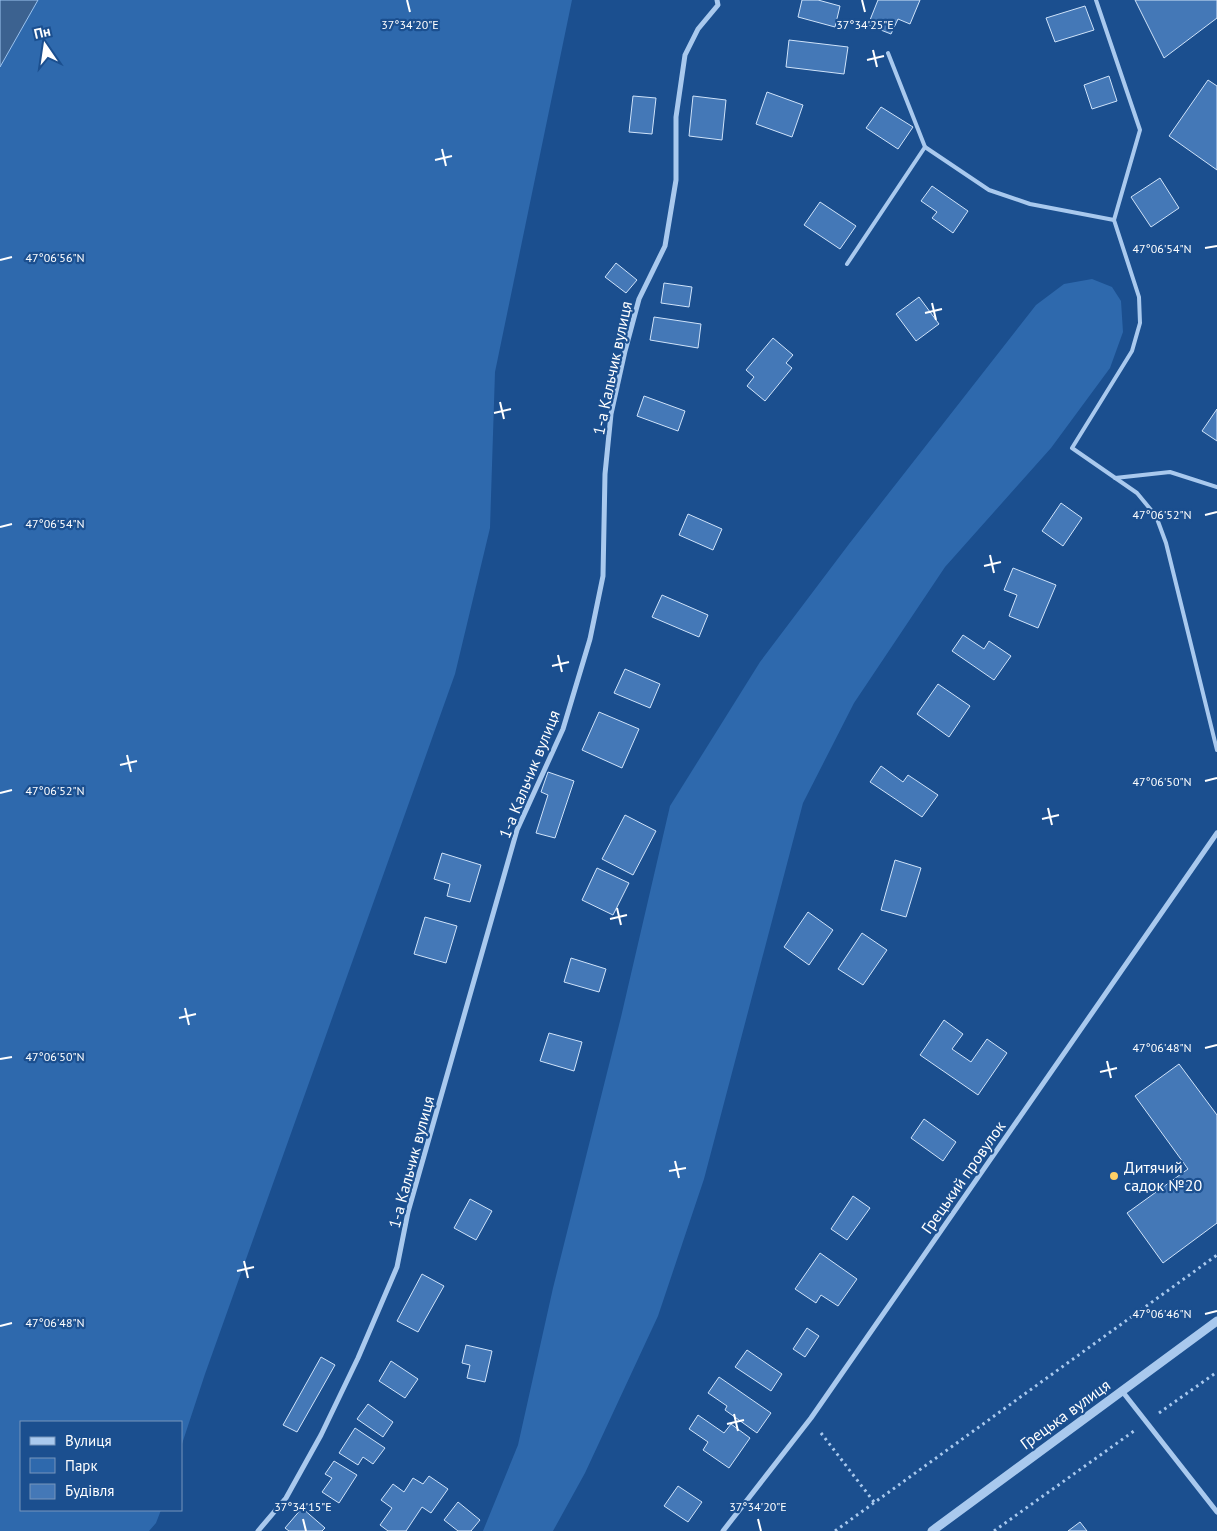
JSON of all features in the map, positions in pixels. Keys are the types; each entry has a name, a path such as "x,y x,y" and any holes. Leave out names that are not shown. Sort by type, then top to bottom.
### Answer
{"street":[{"name":"1-а Кальчик вулиця","path":"258,1531 286,1498 321,1435 358,1358 397,1267 408,1212 512,848 518,830 563,729 574,693 590,639 603,576 605,474 611,414 625,351 640,299 665,246 676,180 676,117 685,55 698,29 718,5 717,0"},
{"name":"Грецький провулок","path":"724,1531 810,1418 1217,832"},
{"name":"Грецька вулиця","path":"932,1531 1217,1321"},
{"path":"1122,1391 1217,1512"}],"lane":[{"path":"1096,0 1140,130 1114,220 1140,297 1140,323 1132,351 1072,448 1137,493 1156,516 1166,543 1217,750"},
{"path":"888,52 925,147 989,190 1030,204 1114,220"},
{"path":"847,264 925,147"},
{"path":"1115,478 1170,472 1217,487"}],"path":[{"path":"835,1531 1217,1255"},
{"path":"994,1531 1217,1372"},
{"path":"810,1418 874,1502"}],"green space":[{"path":"38,0 572,0 495,372 490,528 455,674 205,1374 182,1444 182,1421 20,1421 20,1511 161,1511 156,1523 149,1531 0,1531 0,67"},
{"path":"1092,279 1112,287 1121,301 1123,332 1110,368 1051,448 945,567 854,703 803,803 704,1179 658,1316 585,1473 553,1531 483,1531 518,1445 553,1288 621,1017 670,806 760,662 849,544 1036,305 1064,284"}],"shaded area":[{"path":"0,0 38,0 0,67"}],"building":[{"path":"802,0 818,0 840,6 835,27 798,17"},
{"path":"878,0 920,0 910,24 898,19 891,34 868,25"},
{"path":"1135,0 1217,0 1217,18 1164,58"},
{"path":"1085,6 1094,30 1055,42 1046,18"},
{"path":"789,40 848,47 844,74 786,67"},
{"path":"1109,76 1117,101 1092,109 1084,85"},
{"path":"1208,80 1217,86 1217,170 1169,136"},
{"path":"767,92 803,105 792,137 756,124"},
{"path":"633,96 656,98 652,134 629,132"},
{"path":"693,96 726,100 722,140 689,136"},
{"path":"881,107 913,127 898,149 866,128"},
{"path":"1160,178 1179,208 1151,227 1131,197"},
{"path":"932,186 968,211 953,233 932,218 937,212 921,201"},
{"path":"820,202 856,226 840,249 804,225"},
{"path":"616,263 637,280 626,293 605,277"},
{"path":"664,283 692,287 689,307 661,303"},
{"path":"919,297 939,324 916,341 896,314"},
{"path":"654,317 701,324 698,348 650,340"},
{"path":"773,338 793,355 786,363 792,368 765,401 747,386 754,377 746,370"},
{"path":"644,396 685,411 678,431 637,416"},
{"path":"1217,409 1217,441 1202,431"},
{"path":"1061,503 1082,518 1063,546 1042,531"},
{"path":"688,514 722,529 713,550 679,535"},
{"path":"1013,568 1056,585 1038,628 1009,616 1017,595 1004,590"},
{"path":"662,595 708,615 699,637 652,617"},
{"path":"963,635 984,649 989,641 1011,656 994,680 952,651"},
{"path":"625,669 660,684 650,708 614,693"},
{"path":"938,684 970,706 949,737 917,714"},
{"path":"599,712 639,729 622,768 582,750"},
{"path":"881,766 903,782 908,775 938,795 922,817 870,782"},
{"path":"548,772 574,781 555,838 536,833 548,795 541,792"},
{"path":"625,815 656,831 633,875 602,859"},
{"path":"442,853 481,865 470,902 447,896 450,884 434,879"},
{"path":"895,860 921,868 906,917 881,910"},
{"path":"597,868 629,883 613,915 582,900"},
{"path":"808,912 833,930 809,965 784,947"},
{"path":"425,917 457,926 446,963 414,954"},
{"path":"862,933 887,950 863,985 838,969"},
{"path":"571,958 606,969 599,992 564,982"},
{"path":"944,1020 963,1034 952,1049 971,1062 987,1039 1007,1053 978,1095 920,1055"},
{"path":"549,1033 582,1042 574,1071 540,1061"},
{"path":"1179,1064 1217,1115 1217,1223 1163,1263 1127,1213 1188,1169 1135,1096"},
{"path":"924,1119 956,1142 943,1161 911,1138"},
{"path":"853,1196 870,1208 847,1240 831,1229"},
{"path":"470,1199 492,1211 476,1240 454,1228"},
{"path":"820,1253 857,1279 838,1306 821,1295 816,1303 795,1289"},
{"path":"422,1274 444,1286 418,1332 397,1321"},
{"path":"807,1328 819,1336 805,1357 793,1349"},
{"path":"466,1345 492,1351 485,1382 467,1378 470,1365 462,1363"},
{"path":"747,1350 782,1374 771,1391 735,1367"},
{"path":"321,1357 335,1365 297,1432 283,1425"},
{"path":"391,1361 418,1379 405,1398 379,1381"},
{"path":"719,1377 771,1413 757,1433 725,1410 727,1406 708,1393"},
{"path":"368,1404 393,1422 383,1437 357,1419"},
{"path":"698,1415 724,1433 731,1424 750,1438 729,1468 703,1450 708,1442 689,1429"},
{"path":"355,1428 385,1448 373,1464 363,1457 358,1465 339,1453"},
{"path":"334,1461 357,1475 339,1503 322,1492 332,1478 325,1474"},
{"path":"429,1476 448,1489 431,1513 422,1507 406,1531 388,1531 380,1525 392,1508 381,1500 393,1484 404,1492 413,1478 423,1484"},
{"path":"678,1486 702,1502 688,1522 664,1506"},
{"path":"458,1502 480,1520 471,1531 458,1531 444,1520"},
{"path":"302,1508 325,1528 322,1531 289,1531 285,1528"},
{"path":"1080,1522 1087,1531 1068,1531"}],"place":[{"name":"Дитячий садок №20","path":"1114,1176"}]}
